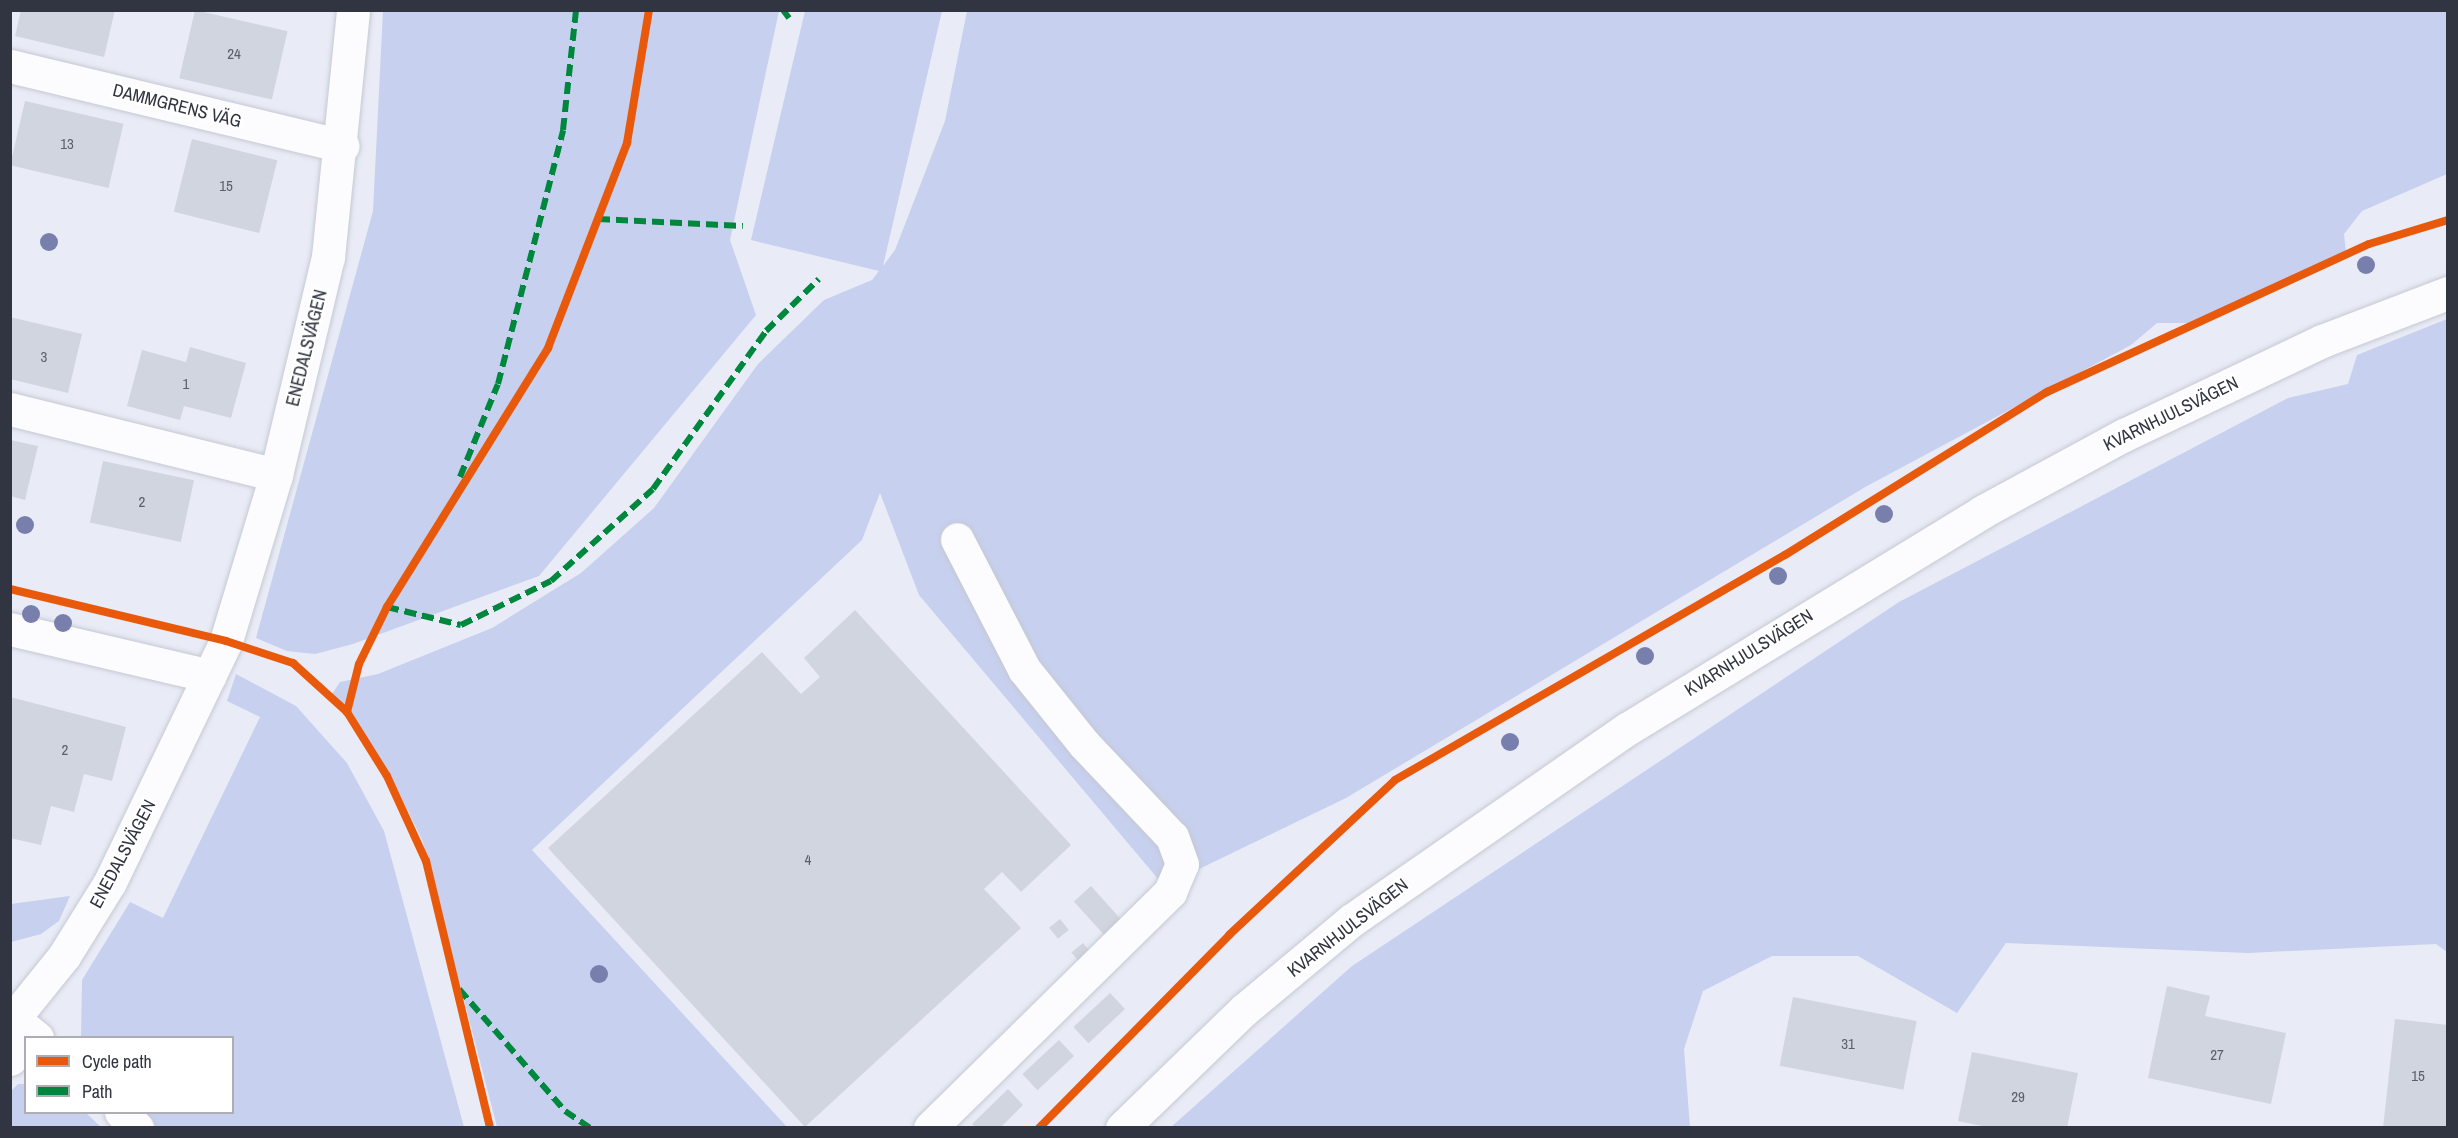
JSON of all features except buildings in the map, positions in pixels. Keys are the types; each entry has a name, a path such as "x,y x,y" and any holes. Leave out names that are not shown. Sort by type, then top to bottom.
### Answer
{"street":[{"name":"ENEDALSVÄGEN","path":"10,1059 64,956 111,882 226,641 276,476 328,257 343,146 353,10"},
{"name":"DAMMGRENS VÄG","path":"10,66 343,146"},
{"name":"KVARNHJULSVÄGEN","path":"1122,1128 1245,1009 1352,920 1627,729 1972,518 2114,440 2322,341 2448,293"},
{"path":"10,409 276,476"},
{"path":"930,1128 1170,892 1182,864 1172,837 1084,744 1024,669 957,539"},
{"path":"10,628 210,676"},
{"path":"122,1114 137,1128"}],"shaded area":[{"path":"383,11 779,11 730,240 756,315 539,576 353,644 315,654 287,651 256,638 373,211"},
{"path":"805,11 942,11 883,266 895,250 945,121 967,11 2447,11 2447,174 2362,211 2344,234 2346,253 2188,323 2157,323 2131,345 1867,486 1346,798 1164,886 919,595 880,493 862,540 532,850 787,1127 497,1127 423,842 389,772 330,697 340,682 378,674 492,628 581,573 654,508 758,364 824,300 872,280 879,271 751,240"},
{"path":"2447,319 2447,952 2436,944 2248,953 2006,943 1957,1013 1858,956 1772,956 1703,991 1684,1049 1690,1127 1171,1127 1352,966 1899,602 2288,398 2348,384 2357,355"},
{"path":"236,674 296,706 347,763 384,831 464,1127 155,1127 142,1114 234,1114 234,1036 81,1036 82,980 130,902 163,918 260,717 227,701"},
{"path":"70,896 59,921 41,934 11,942 11,904"},
{"path":"18,1084 24,1084 24,1114 87,1114 101,1127 11,1127 11,1091"}],"marked path":[{"path":"460,477 498,384 563,130 576,10"},
{"path":"783,10 789,18"},
{"path":"598,219 743,226"},
{"path":"387,607 461,625 551,581 653,489 766,331 819,279"},
{"path":"459,989 565,1111 590,1128"}],"cycle path":[{"path":"347,712 359,664 387,607 548,348 627,143 649,10"},
{"path":"1039,1128 1229,935 1395,780 1785,555 2047,392 2369,244 2448,220"},
{"path":"10,589 226,641 293,663 347,712 387,776 426,861 490,1128"}]}
